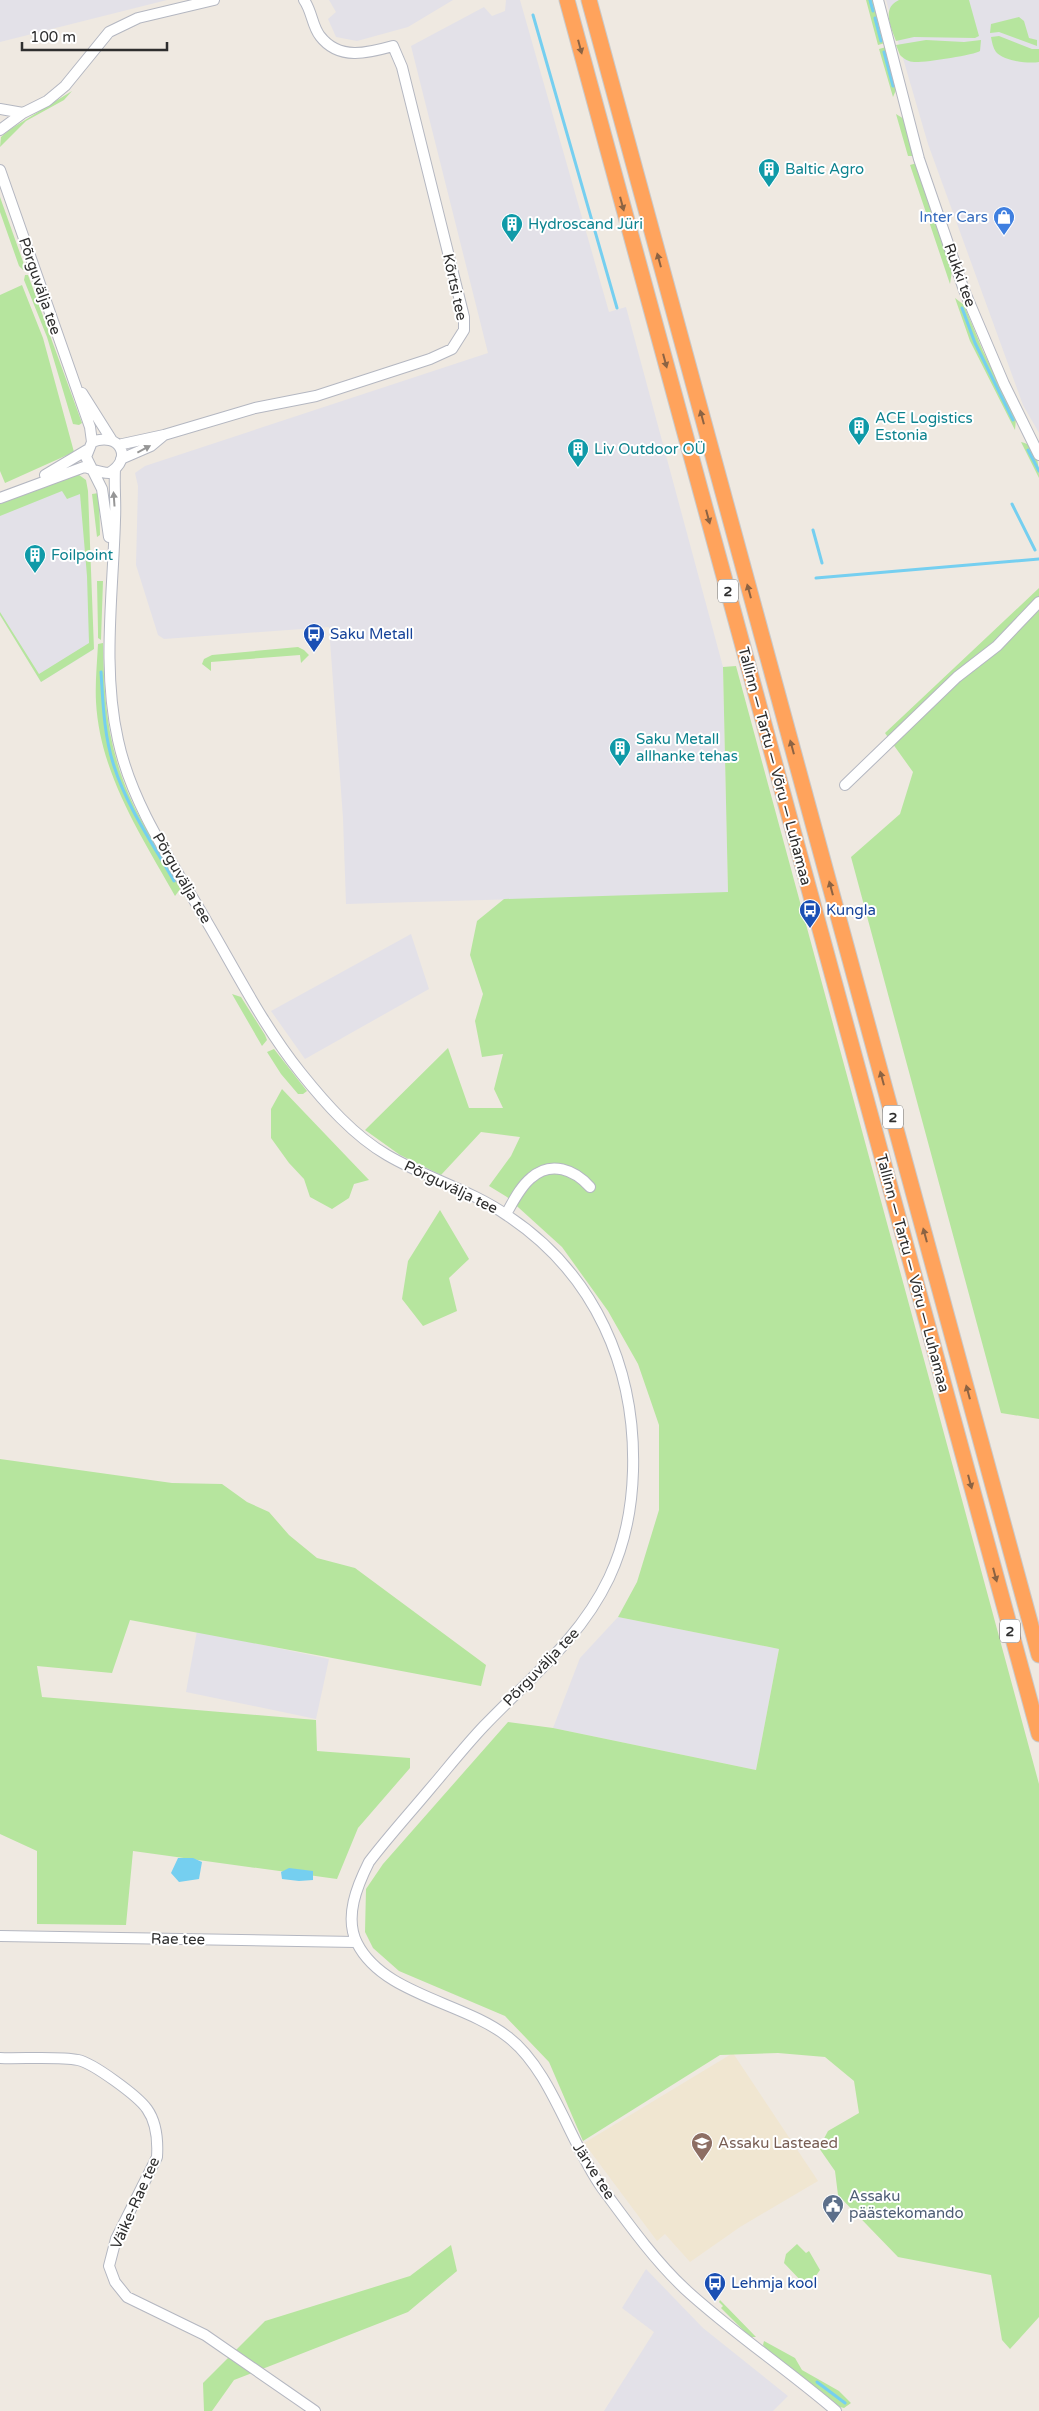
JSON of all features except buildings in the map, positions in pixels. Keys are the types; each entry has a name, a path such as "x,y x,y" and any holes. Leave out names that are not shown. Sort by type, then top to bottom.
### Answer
{"highway":[{"name":"Tallinn — Tartu — Võru — Luhamaa","path":"567,0 1039,1734"},
{"name":"Tallinn — Tartu — Võru — Luhamaa","path":"589,0 1039,1655"}],"street":[{"path":"0,130 23,113 47,101 65,86 109,32 138,18 214,0"},
{"name":"Kõrtsi tee","path":"115,442 164,435 255,408 316,396 452,350 464,330 464,317 402,67 393,46 366,54 348,53 332,47 320,36 304,0"},
{"name":"Rukki tee","path":"878,0 919,159 964,290 1004,384 1039,455"},
{"path":"0,109 23,113"},
{"path":"0,114 0,126"},
{"name":"Põrguvälja tee","path":"0,170 90,427 90,446"},
{"name":"Põrguvälja tee","path":"0,182 8,196"},
{"name":"Põrguvälja tee","path":"72,376 115,442"},
{"name":"Kõrtsi tee","path":"121,460 151,446 164,435"},
{"path":"0,498 78,468 84,467 109,473 115,469 121,460 122,453 115,442 101,438 20,489"},
{"path":"90,446 86,456 92,469"},
{"name":"Põrguvälja tee","path":"92,469 102,490 107,513 112,564"},
{"name":"Põrguvälja tee","path":"115,469 116,516 112,564 112,702 117,736 126,772 158,838 265,1022 300,1072 362,1138 382,1153 406,1166 474,1196 506,1214 545,1246 581,1286 601,1318 619,1363 628,1394 633,1452 631,1502 625,1533 610,1575 581,1626 547,1665 485,1725 370,1862 360,1880 353,1900 352,1914 356,1942"},
{"path":"845,786 957,677 997,646 1039,602"},
{"path":"506,1214 530,1178 542,1171 557,1168 569,1171 579,1175 590,1187"},
{"name":"Rae tee","path":"0,1936 356,1942"},
{"name":"Järve tee","path":"356,1942 369,1962 396,1982 472,2014 492,2024 511,2039 528,2057 541,2077 578,2148 601,2187 653,2253 682,2286 704,2306 754,2348 836,2411"},
{"name":"Väike-Rae tee","path":"0,2058 77,2060 119,2083 147,2108 156,2129 158,2142 157,2157 116,2239 109,2266 115,2282 128,2297 205,2335 315,2411"}],"shaded area":[{"path":"0,0 167,0 0,42"},
{"path":"329,0 453,0 408,27 357,41 336,37 328,19 336,12"},
{"path":"506,0 520,0 609,312 626,307 723,667 728,893 346,904 343,818 329,627 164,639 158,635 136,565 138,486 135,473 145,466 488,353 411,46 484,7 492,16 505,11"},
{"path":"886,0 1039,0 1039,433 1023,405 928,144"},
{"path":"66,483 84,491 93,650 41,682 0,615 0,512"},
{"path":"411,934 429,989 305,1059 271,1011"},
{"path":"618,1617 779,1649 756,1770 553,1728 580,1658"},
{"path":"197,1631 329,1659 316,1719 186,1692"},
{"name":"Assaku Lasteaed","path":"733,2053 818,2181 740,2227 690,2262 665,2234 657,2241 584,2143"},
{"path":"646,2269 703,2328 788,2396 773,2411 604,2411 654,2332 622,2308"}],"green space":[{"path":"866,0 874,0 885,43 878,45"},
{"path":"899,0 969,0 979,36 975,38 914,37 896,41 890,24 889,13 893,3"},
{"path":"1019,17 1024,21 1029,38 1037,40 1037,46 999,32 990,33 991,24"},
{"path":"999,36 1032,49 1039,49 1039,62 1016,61 1000,55 994,49 991,37"},
{"path":"926,40 964,42 981,40 980,51 969,55 914,62 900,55 896,45"},
{"path":"886,47 896,90 893,97 879,49"},
{"path":"72,91 64,100 26,121 0,147 1,137 9,130"},
{"path":"896,114 904,119 913,156 908,156"},
{"path":"917,163 952,271 950,284 910,165"},
{"path":"0,197 26,270 19,266 0,212"},
{"path":"25,275 28,275 82,423 79,425 73,424 47,337 24,280"},
{"path":"22,285 43,338 74,452 5,483 0,471 0,295"},
{"path":"955,298 964,305 983,351 1016,418 1015,430 970,341"},
{"path":"1021,442 1031,447 1034,451 1038,461 1039,478"},
{"path":"75,472 86,480 88,491 94,649 41,682 0,615 0,612 39,674 89,643 87,576 80,494 67,499 62,491 0,516 0,504"},
{"path":"99,493 100,535 97,537 92,494"},
{"path":"97,581 103,581 101,640 98,638"},
{"path":"1039,588 1039,1419 1001,1413 851,857 900,814 913,772 885,733"},
{"path":"103,643 104,683 108,720 116,757 129,795 147,831 181,888 175,896 124,803 105,754 99,729 96,702 98,644"},
{"path":"298,647 309,655 301,663 300,655 211,662 211,671 202,664 204,659 212,655"},
{"path":"736,666 1039,1784 1039,2317 1010,2349 1002,2340 991,2275 898,2257 838,2195 835,2171 819,2148 828,2131 859,2113 854,2081 825,2057 778,2053 720,2055 583,2141 549,2062 505,2016 399,1971 373,1948 365,1932 366,1889 383,1864 508,1722 553,1728 756,1770 779,1649 618,1617 637,1582 659,1510 659,1425 638,1364 608,1311 562,1247 507,1197 489,1186 511,1156 520,1137 481,1132 441,1175 400,1155 365,1130 448,1048 469,1108 503,1108 494,1089 503,1054 482,1057 475,1021 483,994 470,955 477,921 504,899 728,892 723,667"},
{"path":"232,994 241,997 265,1035 267,1040 262,1046"},
{"path":"274,1049 307,1091 303,1094 298,1094 281,1074 267,1052"},
{"path":"282,1089 369,1180 354,1184 349,1198 332,1209 310,1197 304,1179 289,1163 271,1138 271,1109"},
{"path":"440,1210 469,1259 449,1278 457,1311 423,1326 402,1299 408,1261"},
{"path":"0,1459 172,1483 222,1484 247,1502 269,1512 289,1535 317,1558 355,1568 486,1665 481,1686 130,1620 112,1673 37,1666 42,1697 316,1720 317,1751 410,1758 410,1768 358,1828 337,1879 133,1851 126,1925 37,1924 37,1851 0,1834"},
{"path":"797,2244 806,2253 809,2251 820,2270 811,2283 803,2283 784,2263 786,2254"},
{"path":"451,2245 457,2271 408,2312 234,2380 212,2411 204,2411 203,2383 265,2321 410,2276"},
{"path":"720,2300 756,2337 750,2337 721,2308 723,2306 719,2302"},
{"path":"764,2341 795,2358 802,2370 839,2391 851,2403 844,2408 840,2407 768,2351 763,2345"}],"water":[{"path":"178,1858 193,1858 202,1862 199,1879 179,1882 171,1873"},
{"path":"289,1868 313,1871 313,1880 282,1879 281,1872"}],"waterway":[{"path":"870,0 873,11"},
{"path":"533,15 617,308"},
{"path":"875,18 881,41"},
{"path":"884,52 893,86"},
{"path":"962,308 975,343 1013,420"},
{"path":"1028,450 1039,471"},
{"path":"1012,504 1035,550"},
{"path":"813,530 822,563"},
{"path":"816,578 1039,559"},
{"path":"101,672 106,732 119,781 133,811 174,881"},
{"path":"817,2382 845,2403"}],"place":[{"name":"Baltic Agro","path":"769,188"},
{"name":"Inter Cars","path":"1004,236"},
{"name":"Hydroscand Jüri","path":"512,243"},
{"name":"ACE Logistics Estonia","path":"859,446"},
{"name":"Liv Outdoor OÜ","path":"578,468"},
{"name":"Foilpoint","path":"35,574"},
{"name":"Saku Metall","path":"314,653"},
{"name":"Saku Metall allhanke tehas","path":"620,767"},
{"name":"Kungla","path":"810,929"},
{"name":"Assaku Lasteaed","path":"702,2162"},
{"name":"Assaku päästekomando","path":"833,2224"},
{"name":"Lehmja kool","path":"715,2302"}]}
